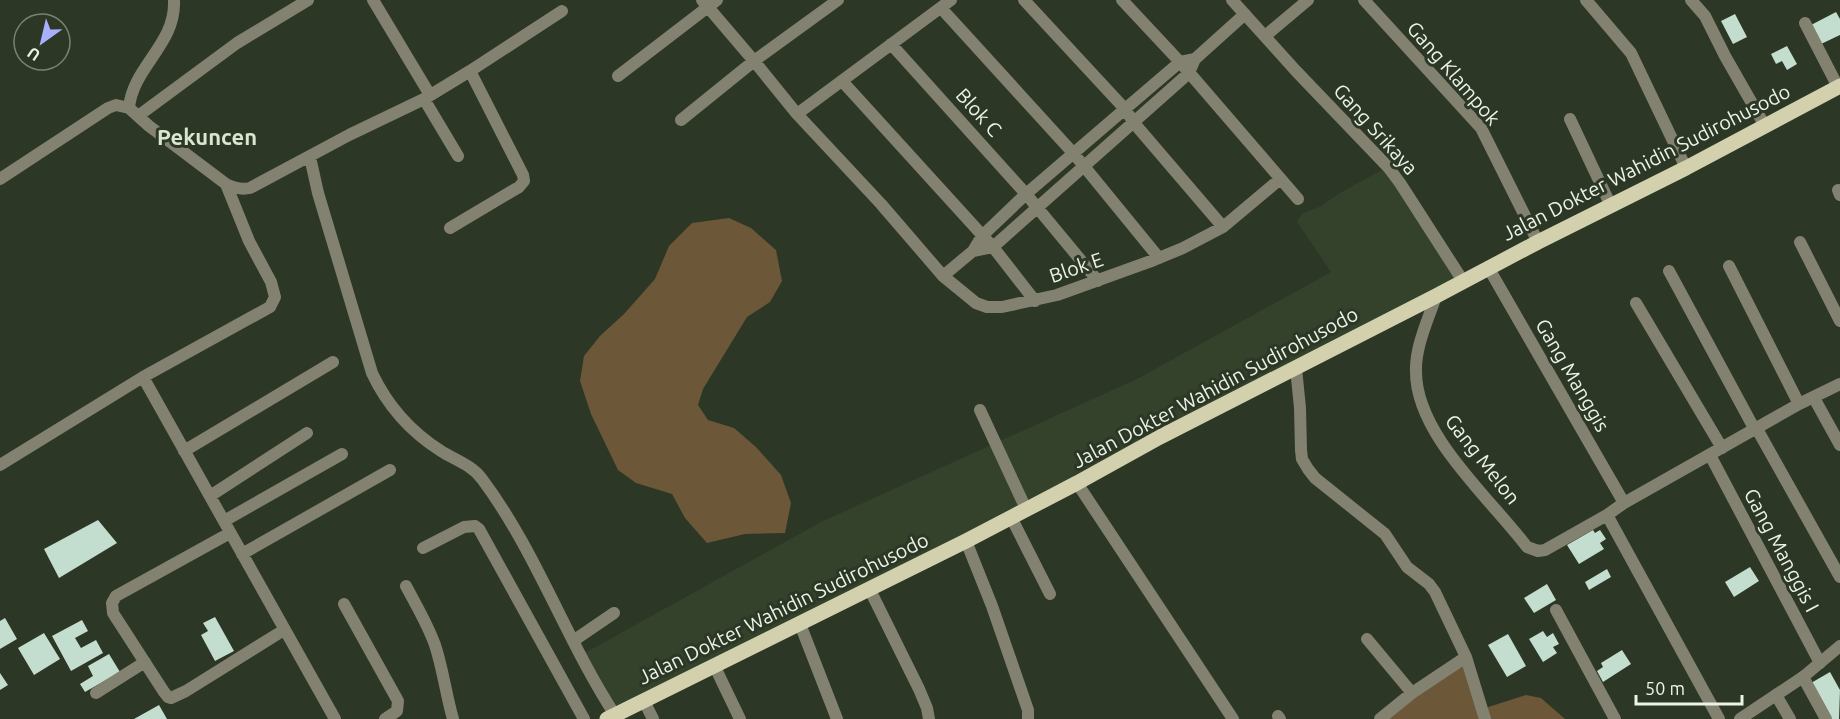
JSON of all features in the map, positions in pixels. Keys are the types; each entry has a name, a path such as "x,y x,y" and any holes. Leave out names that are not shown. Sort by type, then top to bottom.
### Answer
{"main road":[{"name":"Jalan Dokter Wahidin Sudirohusodo","path":"611,717 1011,518 1160,437 1436,296 1488,267 1686,168 1839,86"}],"street":[{"path":"134,112 130,99 139,78 160,48 171,26 174,18 174,0"},
{"path":"134,112 237,43 308,0"},
{"path":"373,0 458,156"},
{"path":"681,120 754,61 838,0"},
{"path":"797,114 951,0"},
{"path":"1024,0 1125,109 1134,123 1223,227"},
{"path":"1122,0 1180,62 1279,180 1298,199"},
{"name":"Gang Srikaya","path":"1232,0 1397,178 1463,281"},
{"path":"1265,36 1308,0"},
{"name":"Gang Klampok","path":"1364,0 1483,134 1538,242"},
{"path":"1586,0 1634,58 1686,168"},
{"path":"1691,0 1708,22 1765,126"},
{"path":"618,76 709,2"},
{"name":"Blok E","path":"709,2 797,114 881,204 943,276 976,303 987,307 1002,307 1057,295 1159,258 1223,227 1279,180"},
{"path":"941,8 1074,154 1159,258"},
{"path":"0,179 116,105 134,112 198,165 226,184 244,190 427,97 562,11"},
{"path":"943,276 974,252 993,247 1189,73 1195,59 1245,14"},
{"path":"1805,23 1839,86"},
{"name":"Blok C","path":"891,44 1026,194 1098,281"},
{"path":"974,252 982,236 1026,194 1180,62 1195,59"},
{"path":"450,228 519,187 524,181 470,71"},
{"path":"842,81 993,247 1035,301"},
{"path":"1570,119 1611,206"},
{"path":"310,158 318,193 377,384 405,421 428,442 470,467 483,480 513,526 611,717"},
{"path":"0,465 142,377 266,311 274,301 275,293 249,241 226,184"},
{"path":"1800,242 1840,321"},
{"path":"1729,266 1799,404"},
{"name":"Gang Manggis","path":"1488,267 1624,503"},
{"path":"1669,271 1840,577"},
{"name":"Gang Melon","path":"1436,296 1418,350 1415,370 1417,391 1426,415 1440,440 1527,547 1538,552 1550,548 1607,515"},
{"path":"1636,303 1722,448"},
{"path":"184,451 333,362"},
{"path":"1296,368 1302,459 1315,478 1385,534 1407,567 1429,584 1435,592 1466,657 1485,719"},
{"path":"142,377 335,719"},
{"path":"1719,719 1607,515 1710,454 1799,404 1840,384"},
{"path":"1814,398 1840,445"},
{"path":"980,410 1026,509"},
{"path":"210,496 307,433"},
{"path":"224,521 342,454"},
{"name":"Gang Manggis I","path":"1710,454 1820,663"},
{"path":"242,554 390,470"},
{"path":"1077,483 1233,719"},
{"path":"1011,518 1050,594"},
{"path":"423,548 464,527 475,526 479,529 584,719"},
{"path":"230,533 116,596 112,603 113,613 164,692 171,698 285,630"},
{"path":"966,541 1025,700 1028,719"},
{"path":"406,586 435,643 453,719"},
{"path":"869,588 919,689 929,719"},
{"path":"344,604 398,701 397,711 385,719"},
{"path":"1556,610 1615,719"},
{"path":"573,641 614,613"},
{"path":"800,624 837,719"},
{"path":"1367,639 1412,693"},
{"path":"1740,719 1803,677 1840,646"},
{"path":"1380,719 1412,693 1466,657"},
{"path":"96,693 145,662"},
{"path":"714,665 740,719"},
{"path":"1803,677 1826,719"},
{"path":"1776,695 1790,719"},
{"path":"644,701 653,719"}],"shaded area":[{"path":"1387,167 1462,278 1026,510 616,711 583,654 821,522 1137,379 1331,272 1297,222 1302,214 1321,206"},
{"path":"729,218 751,228 776,250 782,281 770,302 747,317 703,389 698,405 708,420 734,428 756,447 781,475 791,503 785,533 745,534 707,543 685,518 672,494 636,483 618,470 591,414 580,381 584,356 655,279 669,246 692,223"},
{"path":"1466,657 1482,709 1526,695 1541,698 1565,719 1381,719"}],"building":[{"path":"1836,12 1840,19 1840,35 1821,44 1811,25"},
{"path":"1735,14 1747,37 1733,44 1721,21"},
{"path":"1787,46 1797,64 1787,70 1782,61 1776,64 1771,54"},
{"path":"98,520 117,543 59,578 44,549"},
{"path":"1593,530 1595,533 1600,530 1606,539 1600,543 1604,549 1579,564 1567,545"},
{"path":"1750,567 1759,581 1734,597 1725,582"},
{"path":"1607,569 1611,577 1589,590 1585,582"},
{"path":"1547,584 1556,600 1534,613 1524,598"},
{"path":"215,617 234,651 215,661 201,635 208,631 203,623"},
{"path":"5,618 17,639 0,649 0,621"},
{"path":"82,620 88,631 75,638 81,648 96,640 103,653 71,671 52,636"},
{"path":"1543,631 1547,637 1553,633 1559,644 1553,647 1557,653 1543,662 1529,639"},
{"path":"44,633 60,659 34,675 18,648"},
{"path":"1508,634 1526,666 1507,677 1488,645"},
{"path":"1622,650 1631,664 1603,682 1597,671 1603,667 1601,663"},
{"path":"109,654 120,672 85,692 80,684 93,676 88,666"},
{"path":"1830,672 1840,690 1839,719 1828,719 1811,683"},
{"path":"0,673 8,685 0,690"},
{"path":"159,705 167,719 134,719"}],"district":[{"name":"Pekuncen","path":"207,136"}]}
